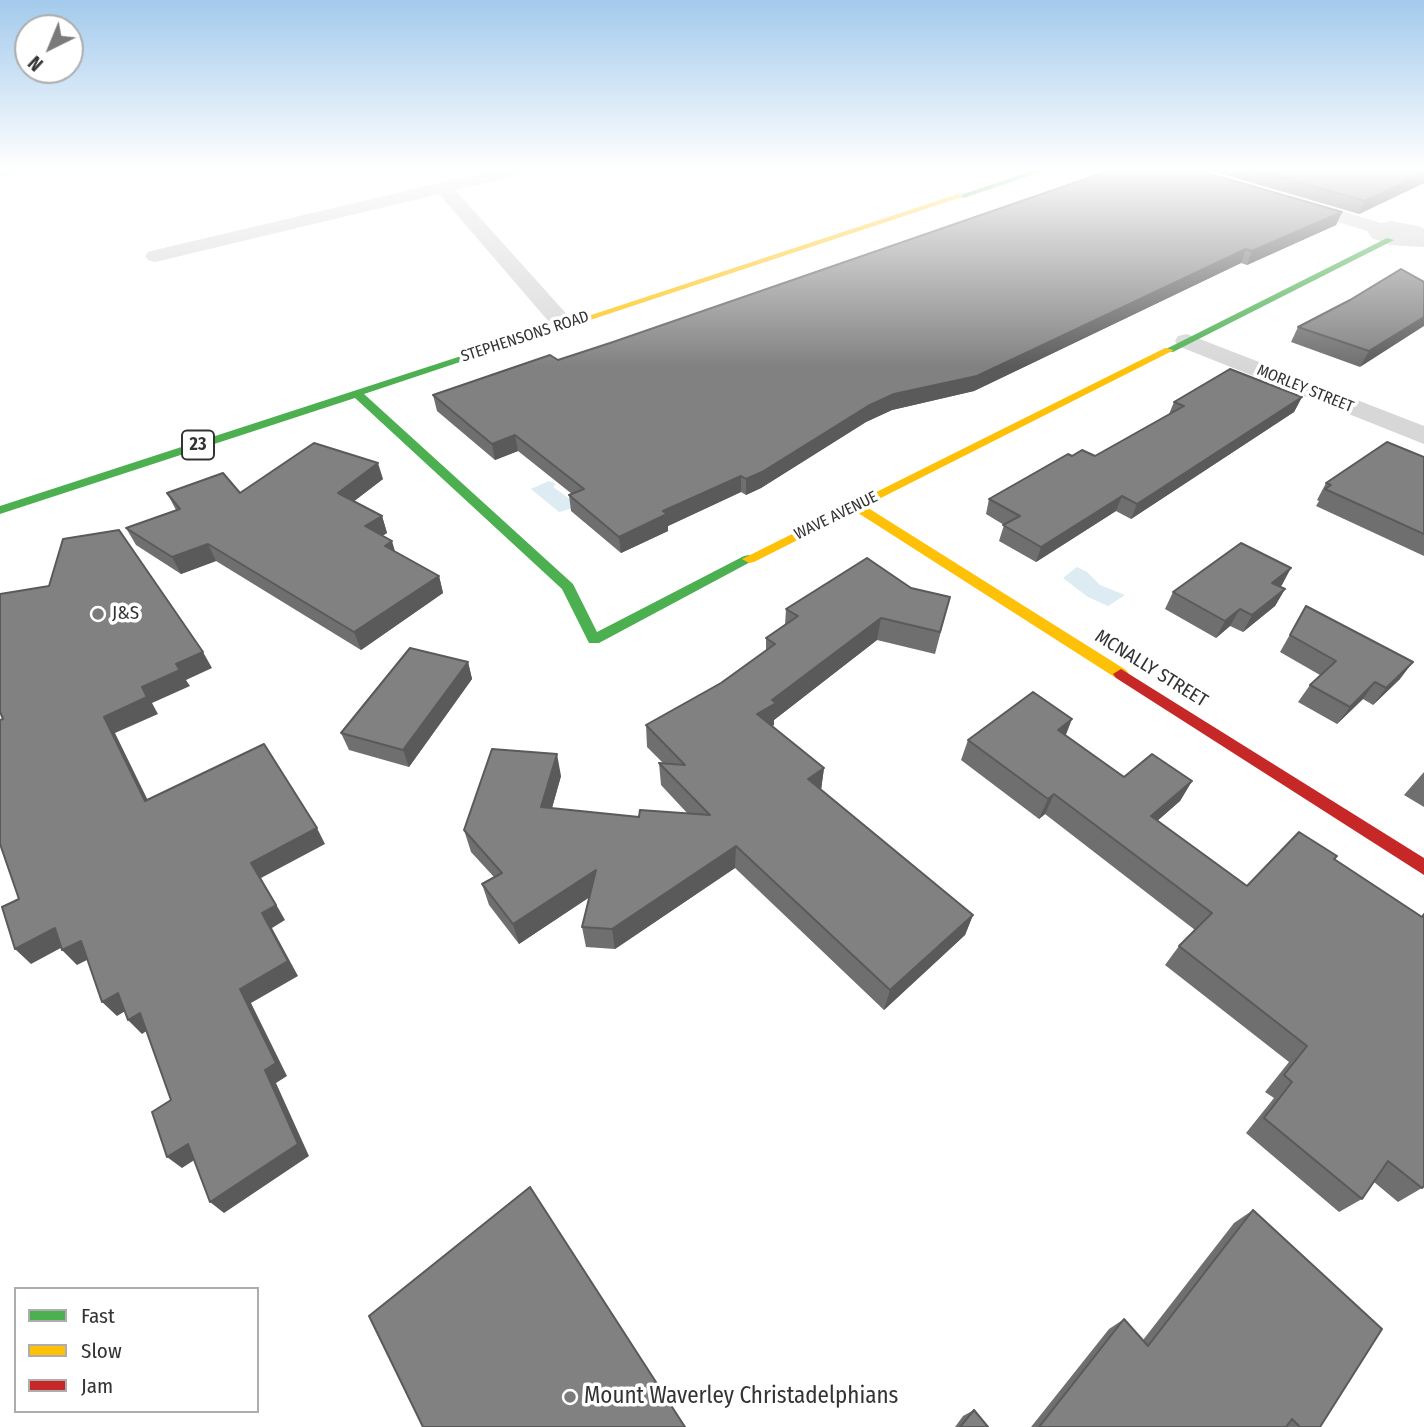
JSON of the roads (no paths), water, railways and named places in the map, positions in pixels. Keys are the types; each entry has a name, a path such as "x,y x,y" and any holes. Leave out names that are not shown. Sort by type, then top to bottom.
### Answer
{"street":[{"path":"155,256 250,234"},
{"path":"483,234 564,325"},
{"name":"STEPHENSONS ROAD","path":"0,510 846,234"},
{"path":"1385,234 1412,243 1420,234"},
{"name":"WAVE AVENUE","path":"355,392 568,587 593,640 678,594 1187,341 1385,234"},
{"name":"MORLEY STREET","path":"1187,341 1424,436"},
{"path":"0,502 40,497"},
{"path":"0,519 40,497"},
{"name":"MCNALLY STREET","path":"856,506 1424,867"}],"place":[{"name":"J&S","path":"98,614"},
{"name":"Mount Waverley Christadelphians","path":"570,1397"}]}
